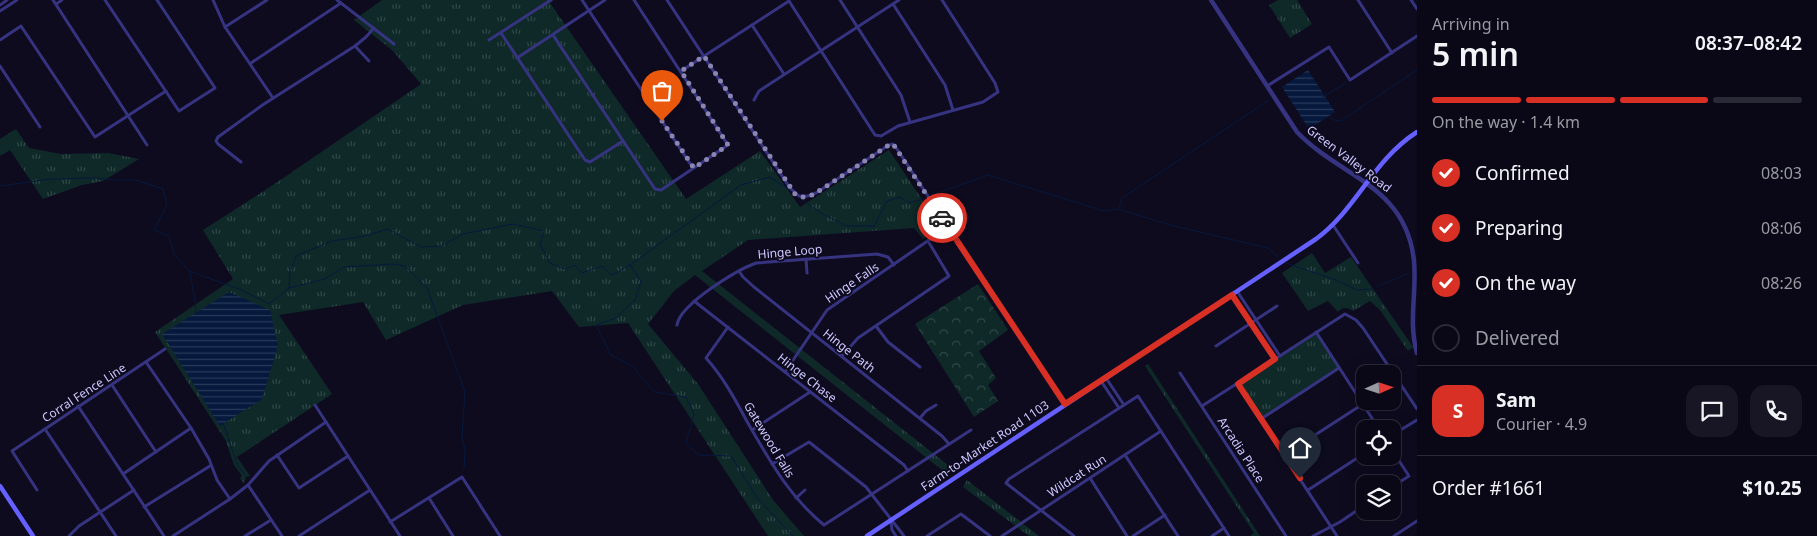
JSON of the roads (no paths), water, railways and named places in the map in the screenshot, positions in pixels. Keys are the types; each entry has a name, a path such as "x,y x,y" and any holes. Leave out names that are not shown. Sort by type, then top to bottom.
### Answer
{"main road":[{"name":"Farm-to-Market Road 1103","path":"867,536 1304,247 1333,225 1392,151 1417,132"},
{"path":"0,486 33,536"}],"street":[{"path":"0,5 8,0"},
{"path":"0,11 17,0"},
{"path":"53,0 148,145"},
{"path":"56,4 62,0"},
{"path":"105,0 179,111 215,88 157,0"},
{"path":"213,0 225,26 273,98"},
{"path":"225,26 267,0"},
{"path":"337,0 394,44"},
{"path":"488,40 502,33 551,0"},
{"path":"582,0 694,168"},
{"path":"517,58 605,0"},
{"path":"553,35 651,183 658,190 664,188 728,145 634,0"},
{"path":"667,0 795,194 805,197 816,193 893,144 1065,404"},
{"path":"681,71 790,0 875,135 881,136 898,126 988,100 997,94 998,88 942,0"},
{"path":"840,0 901,94 910,122"},
{"path":"754,100 759,91 900,0"},
{"name":"Green Valley Road","path":"1211,0 1297,132 1306,142 1366,182 1394,208 1404,223 1412,245 1415,262 1412,329 1417,352"},
{"path":"1358,0 1392,53"},
{"path":"1411,0 1417,9"},
{"path":"251,63 342,3"},
{"path":"893,4 945,85 953,110"},
{"path":"752,25 784,74"},
{"path":"0,40 21,26 95,137 166,91"},
{"path":"240,162 216,141 273,98 355,46 374,28"},
{"path":"502,33 584,160 590,162 623,140"},
{"path":"1267,87 1329,48 1350,80 1417,36"},
{"path":"355,46 369,61"},
{"path":"0,66 40,127"},
{"path":"1333,225 1358,263"},
{"name":"Hinge Falls","path":"785,372 827,310 948,227"},
{"path":"842,356 858,338 949,276 928,241"},
{"name":"Hinge Loop","path":"677,325 678,318 694,301 739,271 756,263 877,254 888,257 894,265"},
{"path":"806,259 807,273"},
{"name":"Hinge Path","path":"739,271 742,278 920,418 949,444"},
{"path":"1237,291 1280,356"},
{"path":"1232,295 1275,359"},
{"name":"Hinge Chase","path":"694,301 904,465 908,471"},
{"path":"1216,346 1278,306"},
{"path":"1202,406 1345,314 1356,320 1363,328 1417,409"},
{"path":"876,326 888,342 920,367"},
{"name":"Gatewood Falls","path":"728,327 706,358 725,382 772,464 796,498 824,526 872,495"},
{"path":"1316,332 1356,394"},
{"name":"Corral Fence Line","path":"37,490 12,451 165,349"},
{"path":"146,362 191,428 209,459 210,466 217,480 230,499"},
{"path":"1261,419 1339,368"},
{"name":"Arcadia Place","path":"1180,373 1286,536"},
{"path":"1104,379 1124,405"},
{"path":"1104,379 1119,408"},
{"path":"1238,384 1337,536"},
{"path":"112,385 156,452"},
{"path":"752,430 810,392"},
{"path":"1074,536 1006,483 1009,479 1138,396 1229,536"},
{"path":"315,405 400,536"},
{"path":"920,418 926,411 936,405"},
{"path":"78,406 164,536"},
{"path":"1284,455 1356,409"},
{"path":"1401,430 1417,420"},
{"path":"173,536 230,499 248,485 269,461 326,422"},
{"path":"123,474 191,428"},
{"path":"45,429 116,536"},
{"path":"872,495 971,430"},
{"name":"Wildcat Run","path":"1002,536 1161,431"},
{"path":"772,464 809,442 866,487 904,536"},
{"path":"278,455 298,488 348,456"},
{"path":"1125,455 1178,536"},
{"path":"1308,490 1356,459"},
{"path":"1401,464 1409,476 1401,481"},
{"path":"144,507 210,466"},
{"path":"390,522 462,477 500,536"},
{"path":"1090,478 1127,536"},
{"path":"248,485 282,536"},
{"path":"69,536 79,526 134,490"},
{"path":"299,536 370,490"},
{"path":"796,498 805,490"},
{"path":"429,498 454,536"},
{"path":"1313,536 1356,511"},
{"path":"927,536 962,514 990,536"},
{"path":"1133,536 1164,515"},
{"path":"245,536 271,520"},
{"path":"890,520 892,530 896,536"},
{"path":"1394,536 1417,521"},
{"path":"1212,536 1224,528"}],"water":[{"path":"1308,70 1335,112 1309,129 1282,87"},
{"path":"229,292 270,310 278,346 262,399 220,426 162,334"}],"waterway":[{"path":"1329,116 1334,120 1341,121 1417,70"},
{"path":"1323,97 1346,83"},
{"path":"1119,208 1122,198 1269,100"},
{"path":"932,195 988,175 1104,211 1118,209 1170,225 1268,248 1279,257"},
{"path":"0,186 50,179 95,178 136,180 163,189 167,205 154,230 169,236 174,254 189,271 239,289 269,304 289,288 290,271 296,256 332,241 365,236 388,229 421,247 441,246 463,234 513,224 544,231 540,244 550,263 565,269 575,265 582,273 602,266 612,275 630,265 741,185 770,177 793,192"},
{"path":"798,197 821,213 847,226 874,226 887,201 900,197 909,203 926,198"},
{"path":"1286,263 1336,280 1357,290 1372,289"},
{"path":"289,288 325,279 344,267 392,264 405,266 427,288 465,392 462,437 465,450 464,468"},
{"path":"630,265 641,281 635,300 616,318 596,325 611,355 634,367 655,392 686,397 694,414 686,443 698,455 731,456 758,499 793,536"},
{"path":"190,272 196,308 195,314"},
{"path":"1377,287 1409,273"},
{"path":"223,423 238,466 245,475"}]}
